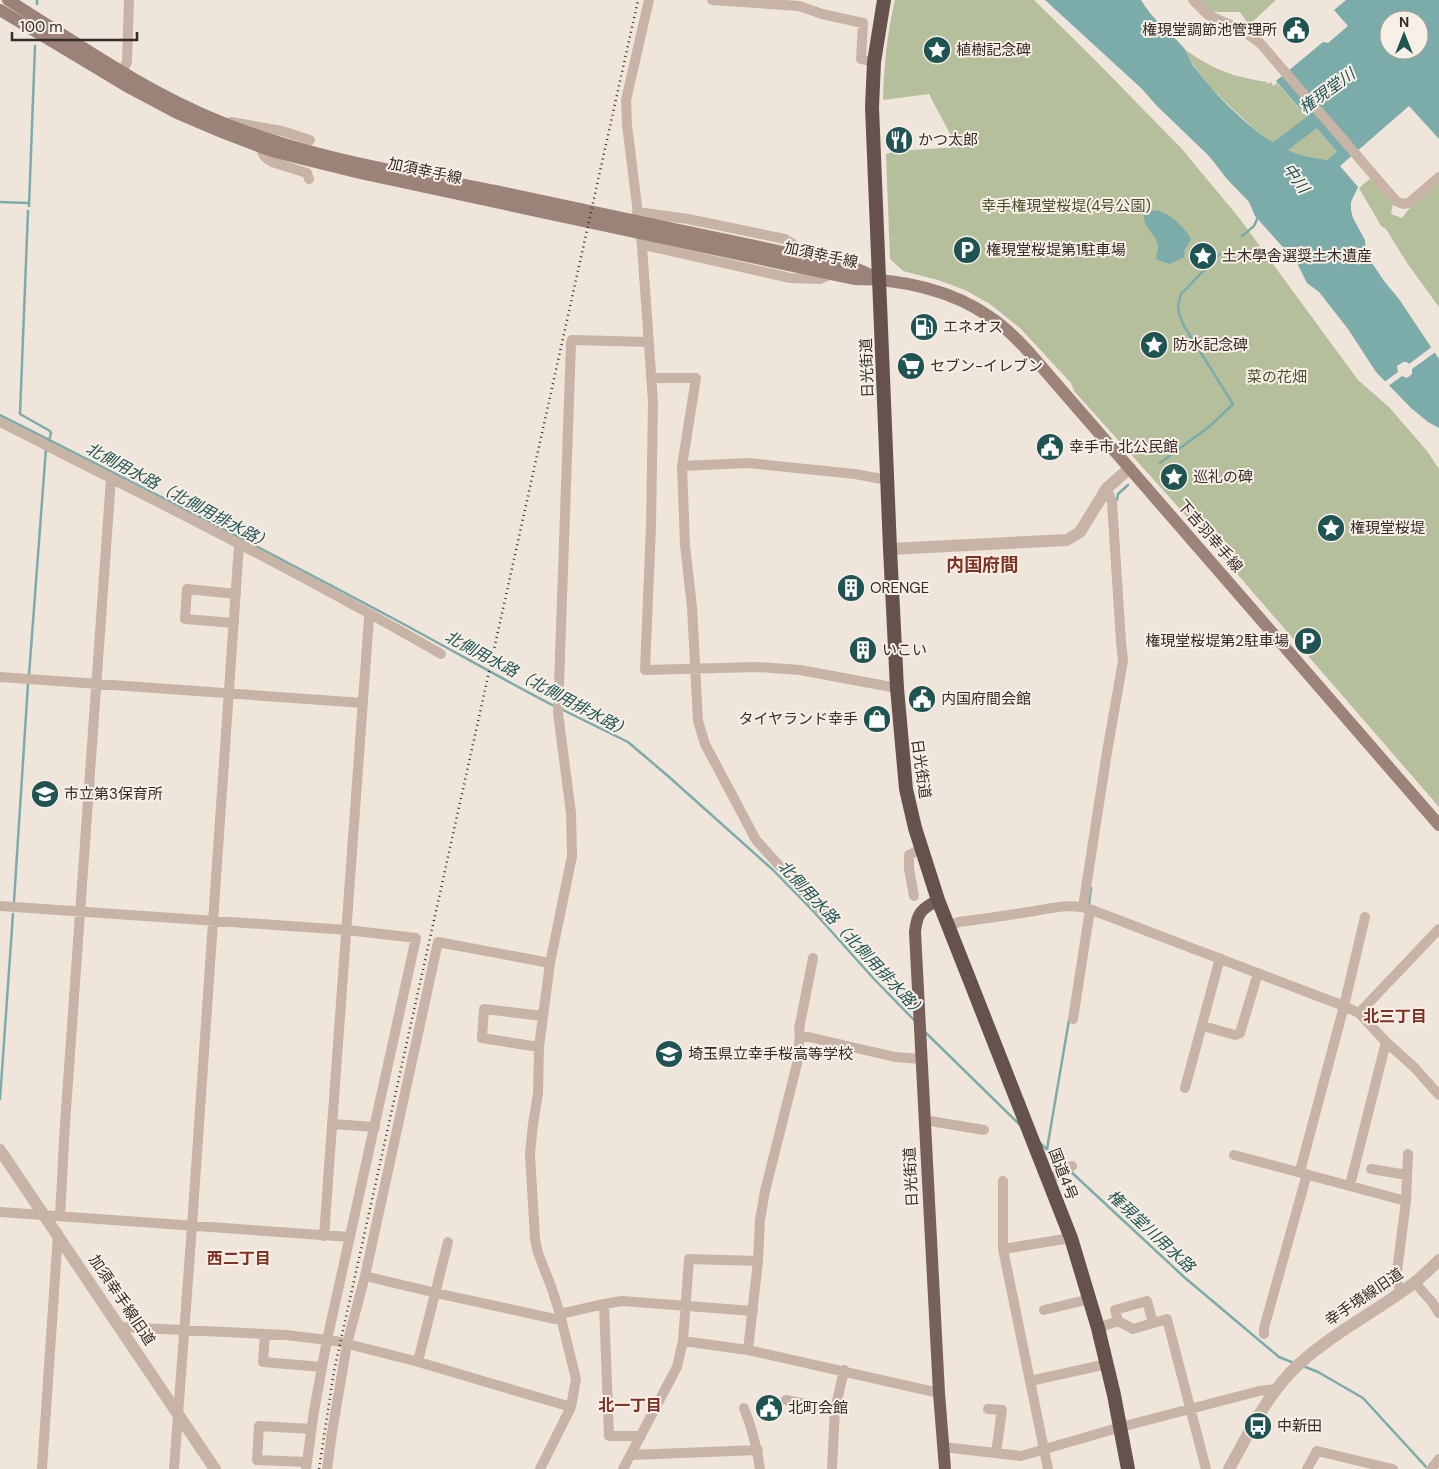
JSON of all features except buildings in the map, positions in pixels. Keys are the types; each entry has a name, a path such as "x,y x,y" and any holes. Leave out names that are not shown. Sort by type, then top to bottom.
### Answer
{"highway":[{"name":"日光街道","path":"884,0 874,62 872,107 897,688 906,789 921,849 938,900"},
{"name":"国道4号","path":"938,900 1071,1238 1107,1364 1128,1469"}],"main road":[{"name":"加須幸手線","path":"8,0 162,95 248,133 360,168"},
{"name":"加須幸手線","path":"0,10 130,88 177,113 279,153 360,168 706,242 854,280 879,280"},
{"name":"加須幸手線","path":"706,242 802,256 855,268 879,280"},
{"name":"下吉羽幸手線","path":"879,280 923,288 948,295 967,303 989,316 1015,337 1439,825"},
{"name":"日光街道","path":"938,900 920,912 915,932 939,1393 945,1469"}],"street":[{"path":"122,72 127,62 129,0"},
{"path":"649,0 626,100 627,125 642,246 653,402 645,670 756,667 800,670 897,688"},
{"path":"712,0 800,3 822,14 863,23 861,59 874,62"},
{"path":"1194,0 1208,15 1242,30 1260,43 1396,201 1403,204 1409,203 1439,177"},
{"path":"218,121 282,132 310,140"},
{"path":"260,147 264,156 272,162 305,172 309,179"},
{"path":"637,212 688,219 785,239 792,243 802,256"},
{"path":"642,246 790,278 820,279 832,274"},
{"path":"540,1469 571,1408 576,1379 552,1288 538,1253 535,1239 530,1154 538,1093 539,1046 550,963 572,856 571,813 558,708 572,340 649,342"},
{"path":"651,378 696,378 682,466 685,545 692,607 698,721 705,744 756,840 826,917"},
{"path":"0,422 371,614 441,654"},
{"path":"682,466 748,463 847,473 888,480"},
{"path":"890,549 1067,540 1080,532 1108,488 1130,468"},
{"path":"60,1216 111,478"},
{"path":"1073,1019 1089,916 1088,909 1106,752 1123,661 1112,503 1108,488"},
{"path":"174,1469 239,545"},
{"path":"234,624 185,619 187,589 236,594"},
{"path":"324,1236 362,703 369,618 371,614"},
{"path":"0,677 362,703"},
{"path":"914,896 909,855 921,849"},
{"path":"948,926 959,922 1055,907 1072,905 1088,909 1220,958 1359,1013 1386,1042 1414,1067 1439,1095"},
{"path":"0,906 347,930 416,938 327,1340 311,1429 307,1466 257,1460 259,1426 311,1429"},
{"path":"1264,1334 1365,917"},
{"path":"1359,1013 1439,929"},
{"path":"327,1469 348,1344 365,1276 438,942 550,963"},
{"path":"748,1350 758,1261 760,1220 780,1127 797,1064 799,1029 813,958"},
{"path":"1185,1088 1220,958"},
{"path":"1203,1026 1236,1035 1240,1032 1258,973"},
{"path":"539,1046 482,1038 484,1009 543,1016"},
{"path":"800,1035 895,1057 921,1059"},
{"path":"1350,1185 1386,1042"},
{"path":"924,1120 984,1130"},
{"path":"332,1124 375,1127"},
{"name":"加須幸手線旧道","path":"0,1150 4,1165 58,1234 215,1469"},
{"path":"1401,1292 1396,1279 1406,1201 1408,1154"},
{"path":"1234,1155 1406,1201"},
{"path":"1048,1179 1072,1166"},
{"path":"1371,1169 1407,1175"},
{"path":"1003,1181 1003,1249 1048,1469"},
{"path":"0,1212 350,1237"},
{"path":"42,1469 58,1234"},
{"path":"1003,1249 1071,1238"},
{"path":"418,1361 448,1242"},
{"path":"623,1469 678,1367 683,1341 689,1259 758,1261"},
{"name":"幸手境線旧道","path":"1277,1389 1305,1359 1414,1283 1439,1260"},
{"path":"365,1276 555,1319 604,1304 622,1301 753,1311"},
{"path":"1414,1283 1432,1302 1439,1313"},
{"path":"1044,1310 1090,1300"},
{"path":"1153,1323 1147,1302 1115,1310 1118,1321 1133,1329 1153,1323 1167,1318 1206,1469"},
{"path":"604,1304 609,1436 641,1436"},
{"path":"1098,1328 1118,1321"},
{"path":"120,1326 265,1334 327,1340 418,1361 571,1408"},
{"path":"265,1334 263,1362 322,1368"},
{"path":"683,1341 748,1350 844,1370 939,1393"},
{"path":"1030,1381 1107,1364"},
{"path":"832,1469 835,1410 844,1370"},
{"path":"943,1447 1021,1456 1121,1427 1259,1391 1277,1389"},
{"path":"1229,1469 1261,1411 1277,1389"},
{"path":"786,1400 835,1410"},
{"path":"744,1408 758,1450 760,1469"},
{"path":"988,1409 1002,1410 996,1453"},
{"path":"631,1455 758,1450"},
{"path":"1306,1469 1317,1451 1393,1469"},
{"path":"1431,1469 1439,1459"}],"green space":[{"name":"幸手権現堂桜堤(4号公園)","path":"895,0 1034,0 1181,148 1240,219 1358,380 1389,407 1427,451 1439,469 1439,807 1206,538 1074,391 1071,383 1020,328 990,304 965,290 938,280 903,271 890,259 886,154 897,151 957,147 929,94 883,100 886,50"},
{"path":"1199,0 1276,0 1249,25 1240,12 1211,12"},
{"path":"1184,49 1215,68 1244,78 1267,82 1268,84 1271,82 1273,86 1277,83 1337,152 1327,160 1310,157 1285,149 1269,140 1249,124 1214,90 1195,67"},
{"path":"1371,178 1393,204 1391,214 1402,218 1408,210 1439,183 1439,307 1407,263 1386,229 1381,226 1359,188"}],"water":[{"name":"中川","path":"1045,0 1141,0 1150,14 1184,48 1193,66 1204,79 1253,128 1266,138 1293,152 1327,160 1337,152 1276,81 1323,42 1328,43 1348,26 1334,10 1346,0 1439,0 1439,139 1409,106 1340,166 1358,187 1351,202 1351,210 1353,218 1365,240 1366,254 1439,359 1439,428 1428,422 1411,408 1376,372 1348,329 1319,292 1307,283 1297,263 1255,216 1249,202 1227,179 1209,156 1142,89"},
{"path":"1154,210 1164,213 1176,221 1186,231 1191,240 1185,249 1184,257 1170,264 1157,260 1158,244 1145,223 1144,215"}],"pier":[{"path":"1433,346 1437,351 1412,369 1412,374 1407,378 1402,376 1387,387 1383,383 1398,372 1397,366 1403,362 1409,364"}],"waterway":[{"path":"29,206 35,46"},
{"name":"権現堂川","path":"1265,158 1327,111"},
{"path":"0,202 28,203"},
{"path":"28,211 20,414 50,431 49,441"},
{"name":"権現堂川用水路","path":"1242,236 1254,226 1258,217"},
{"name":"権現堂川用水路","path":"1160,463 1210,426 1233,404 1184,326 1178,306 1181,294 1220,254"},
{"name":"北側用水路（北側用排水路）","path":"0,415 298,568 556,707"},
{"path":"29,675 46,448"},
{"name":"権現堂川用水路","path":"1117,500 1118,494 1128,485"},
{"path":"14,901 28,684"},
{"name":"北側用水路（北側用排水路）","path":"561,709 628,742 668,776 773,870 914,1020"},
{"name":"権現堂川用水路","path":"1089,904 1091,888"},
{"path":"0,1099 13,914"},
{"name":"権現堂川用水路","path":"1047,1149 1069,1020"},
{"name":"北側用水路（北側用排水路）","path":"925,1032 1019,1124"},
{"name":"権現堂川用水路","path":"1040,1143 1065,1166"},
{"name":"権現堂川用水路","path":"1069,1170 1184,1277 1279,1357 1294,1363"},
{"name":"権現堂川用水路","path":"1303,1366 1318,1372 1363,1398 1428,1469"}],"railway":[{"path":"319,1469 334,1371 638,0"}],"place":[{"name":"権現堂調節池管理所","path":"1296,30"},
{"name":"植樹記念碑","path":"937,50"},
{"name":"かつ太郎","path":"899,140"},
{"name":"権現堂桜堤第1駐車場","path":"967,250"},
{"name":"土木學舎選奨土木遺産","path":"1203,256"},
{"name":"エネオス","path":"924,327"},
{"name":"防水記念碑","path":"1154,345"},
{"name":"セブン-イレブン","path":"911,366"},
{"name":"幸手市 北公民館","path":"1050,447"},
{"name":"巡礼の碑","path":"1174,477"},
{"name":"権現堂桜堤","path":"1331,528"},
{"name":"ORENGE","path":"851,588"},
{"name":"権現堂桜堤第2駐車場","path":"1308,641"},
{"name":"いこい","path":"863,650"},
{"name":"内国府間会館","path":"922,699"},
{"name":"タイヤランド幸手","path":"877,719"},
{"name":"市立第3保育所","path":"45,794"},
{"name":"埼玉県立幸手桜高等学校","path":"669,1054"},
{"name":"北町会館","path":"769,1408"},
{"name":"中新田","path":"1258,1426"}],"district":[{"name":"内国府間","path":"982,565"},
{"name":"北三丁目","path":"1395,1016"},
{"name":"西二丁目","path":"239,1258"},
{"name":"北一丁目","path":"630,1405"}],"park label":[{"name":"菜の花畑","path":"1277,377"}]}
